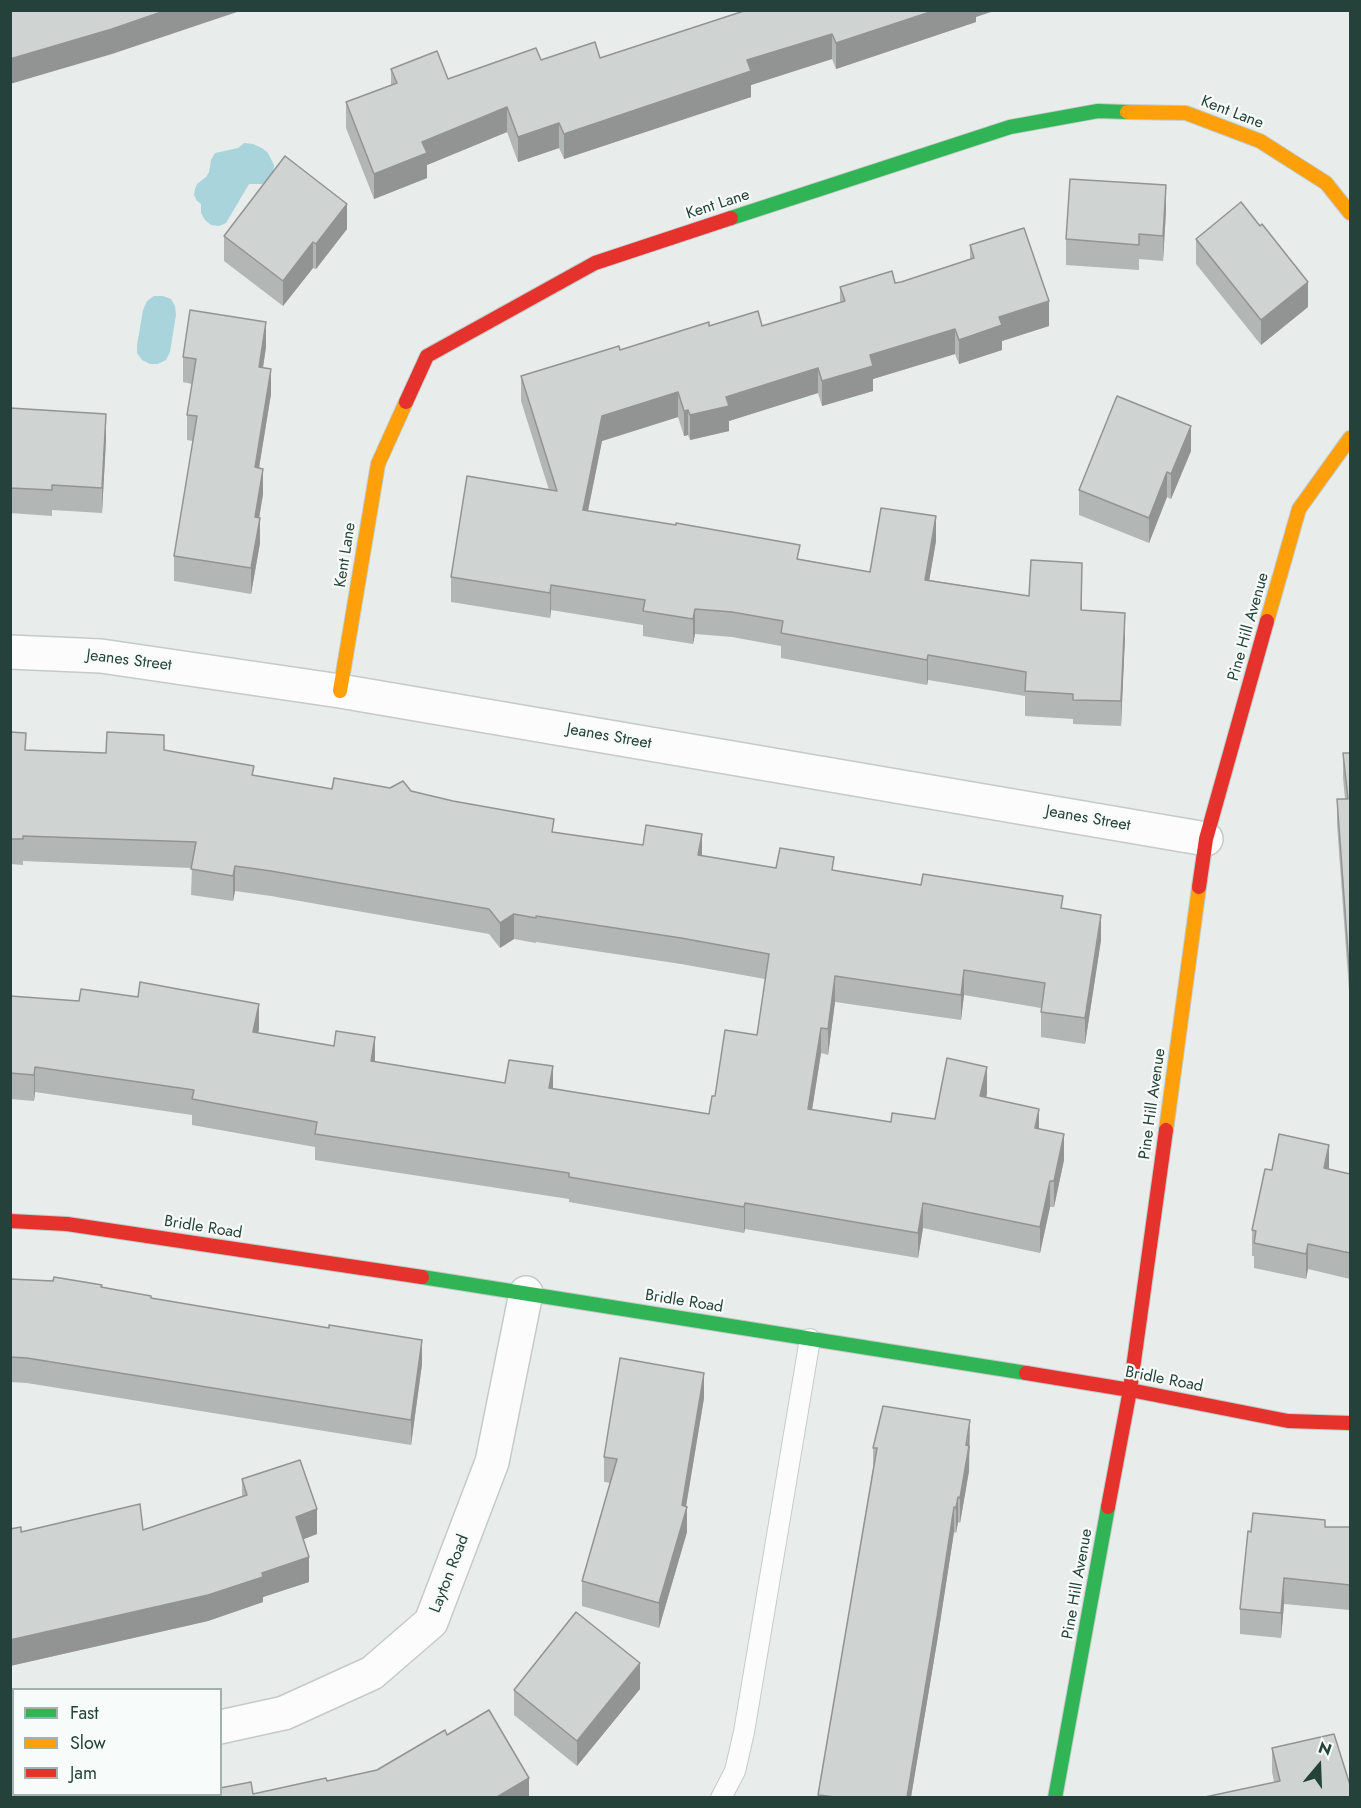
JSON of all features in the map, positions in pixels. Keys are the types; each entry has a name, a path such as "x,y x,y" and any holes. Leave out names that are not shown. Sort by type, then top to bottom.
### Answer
{"street":[{"name":"Kent Lane","path":"340,691 378,464 427,356 595,263 1010,127 1098,111 1186,113 1260,141 1326,183 1350,213"},
{"name":"Pine Hill Avenue","path":"1055,1797 1130,1390 1206,839 1299,509 1350,438"},
{"name":"Jeanes Street","path":"10,652 101,656 340,691 1206,839"},
{"name":"Bridle Road","path":"10,1221 79,1226 525,1293 1130,1390 1288,1421 1350,1423"},
{"name":"Layton Road","path":"222,1727 284,1713 372,1673 431,1622 492,1462 525,1293"}],"lane":[{"path":"721,1797 735,1771 744,1732 810,1339"}],"water":[{"path":"244,143 253,144 268,153 274,165 273,176 262,184 249,184 226,223 219,226 211,225 201,213 201,204 194,195 197,184 209,172 215,153 238,148"},
{"path":"154,296 171,299 176,315 170,352 166,360 158,364 150,364 142,360 137,353 137,345 143,310 147,301"}],"building":[{"path":"10,10 167,10 10,59"},
{"path":"747,10 936,10 836,43 832,34 747,60 751,71 564,134 559,123 518,137 507,107 422,142 427,153 374,174 346,102 397,83 391,69 437,51 448,79 536,48 541,60 595,42 600,58"},
{"path":"285,156 347,204 316,244 313,242 283,281 224,236"},
{"path":"1070,179 1166,185 1163,236 1139,234 1139,245 1066,239"},
{"path":"1241,202 1260,226 1262,224 1308,282 1261,320 1196,239"},
{"path":"1024,228 1049,301 999,317 1002,325 959,340 955,329 870,355 873,366 822,381 818,368 726,397 729,406 690,415 688,410 684,411 678,392 602,416 583,510 676,525 676,523 800,545 797,559 870,572 881,508 936,516 925,580 1029,596 1031,560 1082,563 1081,610 1125,613 1121,701 1073,700 1073,694 1025,691 1026,672 928,655 927,660 781,633 783,621 732,612 695,609 693,619 643,611 645,600 551,585 550,593 451,577 467,476 557,491 521,376 619,346 620,350 709,322 709,326 758,311 762,326 845,301 840,287 892,271 895,283 901,282 974,258 970,245"},
{"path":"190,310 266,322 259,367 271,369 255,467 263,469 255,517 260,518 251,568 174,556 197,416 187,415 196,359 183,357"},
{"path":"1117,396 1191,426 1171,474 1167,472 1149,518 1079,490"},
{"path":"10,408 106,414 102,488 52,485 52,490 10,488"},
{"path":"10,732 26,733 25,750 106,753 107,732 164,735 164,750 254,766 252,775 332,789 334,778 390,788 403,781 411,791 554,819 552,832 643,845 646,825 702,834 698,855 776,868 780,848 834,857 832,870 921,885 923,874 1063,896 1061,908 1101,915 1085,1018 1041,1012 1045,983 964,970 961,995 835,976 828,1029 821,1028 808,1109 891,1122 892,1113 935,1119 947,1058 987,1067 980,1096 1039,1109 1035,1128 1064,1134 1054,1181 1050,1181 1040,1227 923,1203 918,1233 745,1203 744,1207 569,1177 569,1173 315,1134 317,1122 192,1099 194,1090 35,1067 34,1075 10,1073 10,996 79,1001 81,989 138,997 140,982 259,1004 253,1032 334,1046 336,1031 375,1037 371,1061 505,1083 509,1060 553,1066 549,1088 709,1114 712,1096 715,1096 725,1030 757,1035 769,954 536,916 536,918 514,914 500,923 489,909 271,871 235,866 233,876 191,869 196,842 23,836 23,839 10,839"},
{"path":"1343,753 1350,753 1350,980 1337,799 1348,799"},
{"path":"1279,1134 1329,1145 1324,1168 1350,1174 1350,1253 1308,1244 1306,1254 1254,1243 1256,1231 1252,1230 1265,1169 1272,1170"},
{"path":"54,1277 102,1285 101,1287 151,1296 151,1298 329,1328 329,1325 422,1340 411,1420 10,1357 10,1279 53,1281"},
{"path":"620,1358 704,1373 682,1505 687,1507 659,1603 582,1581 617,1459 604,1457"},
{"path":"883,1406 970,1420 966,1445 969,1446 960,1498 958,1497 956,1508 954,1507 907,1797 818,1795 877,1448 873,1448"},
{"path":"300,1460 317,1509 296,1517 309,1557 262,1573 263,1577 208,1595 10,1640 10,1529 21,1527 21,1532 140,1504 143,1530 247,1495 242,1479"},
{"path":"1253,1513 1325,1520 1325,1527 1350,1527 1350,1585 1284,1578 1281,1613 1240,1609 1248,1531 1251,1532"},
{"path":"576,1612 640,1663 577,1741 514,1690"},
{"path":"489,1710 529,1778 497,1797 176,1797 222,1796 222,1788 251,1782 253,1794 326,1778 327,1781 377,1770 445,1730 447,1735"},
{"path":"1334,1734 1350,1785 1350,1797 1205,1797 1280,1781 1272,1748"}],"traffic: fast":[{"path":"731,218 1010,127 1098,111 1127,112"},
{"path":"422,1277 1026,1373"},
{"path":"1055,1798 1108,1507"}],"traffic: slow":[{"path":"1127,112 1186,113 1260,141 1326,183 1350,213"},
{"path":"340,691 378,464 406,402"},
{"path":"1267,621 1299,509 1350,438"},
{"path":"1166,1130 1199,887"}],"traffic: jam":[{"path":"406,402 427,356 595,263 731,218"},
{"path":"1199,887 1206,839 1267,621"},
{"path":"1108,1507 1130,1390 1166,1130"},
{"path":"10,1221 67,1224 422,1277"},
{"path":"1026,1373 1130,1390 1288,1421 1350,1423"}]}
